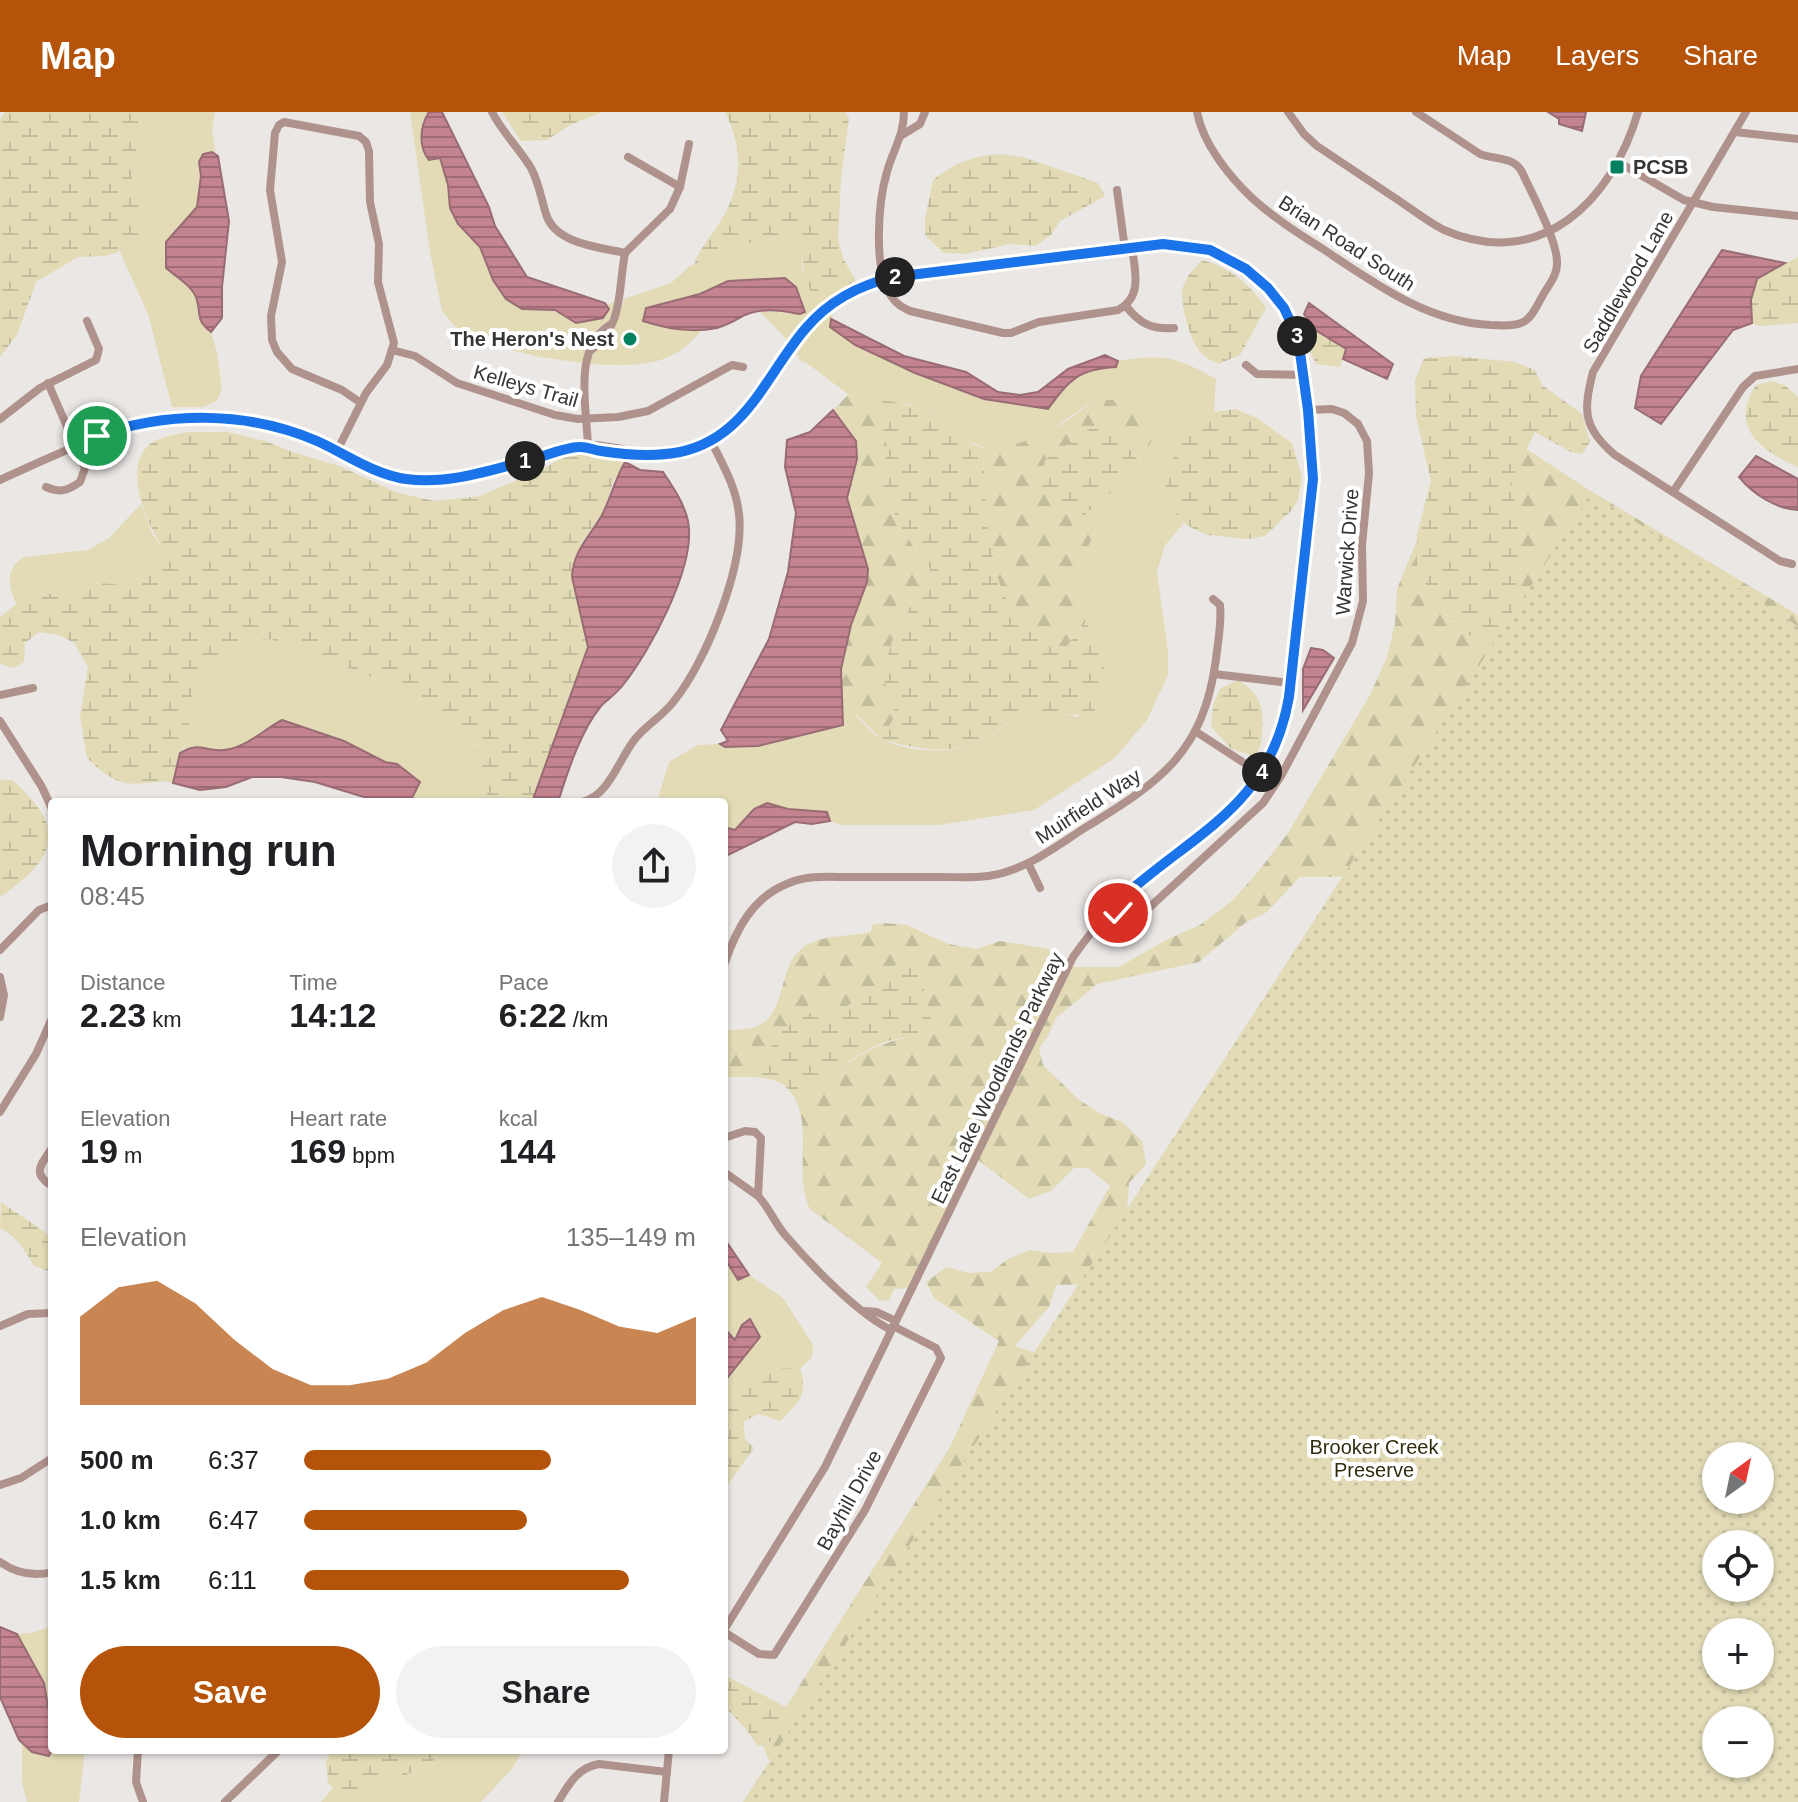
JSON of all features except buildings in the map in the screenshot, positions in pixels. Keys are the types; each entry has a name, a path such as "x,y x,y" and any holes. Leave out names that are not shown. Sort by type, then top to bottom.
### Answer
{"street":[{"path":"492,112 536,178 550,224 569,239 625,253"},
{"path":"904,112 902,135 883,187 880,223 885,279 892,298 910,311 1011,333 1039,322 1118,310 1126,306 1137,283 1117,190"},
{"path":"902,135 920,124 925,112"},
{"name":"Brian Road South","path":"1197,112 1208,141 1227,170 1251,197 1278,220 1400,298 1453,320 1506,326 1528,319 1555,275 1558,264 1549,233 1517,164 1480,154 1416,112"},
{"path":"1288,112 1317,146 1441,228 1486,242 1513,242 1549,233 1586,207 1600,192 1618,162 1638,112"},
{"name":"Saddlewood Lane","path":"1746,112 1593,372 1585,402 1589,423 1598,441 1615,455 1780,561 1792,564"},
{"path":"337,451 361,403 387,365 392,350 393,334 378,282 379,244 370,202 369,151 366,142 359,136 288,122 279,125 275,133 270,190 282,262 271,316 272,340 277,352 292,369 336,388 361,403"},
{"path":"1735,132 1798,139"},
{"path":"588,447 585,372 590,351 605,337 619,308 625,253 670,209 680,187 689,144"},
{"path":"628,157 680,187"},
{"path":"1618,162 1684,200 1713,207 1798,216"},
{"name":"East Lake Woodlands Parkway","path":"0,480 76,445 137,425 206,418 271,426 303,435 386,475 431,481 465,477 570,449 588,447 597,451 671,454 711,441 732,428 813,321 849,292 885,279 1172,244 1224,255 1268,288 1284,308 1298,338 1313,479 1290,683 1281,731 1261,774 1232,811 1149,873 1114,906 1097,924 1067,968 825,1467 728,1625"},
{"path":"1126,306 1146,325 1174,328"},
{"path":"0,419 48,383 96,360 99,349 87,321"},
{"name":"Kelleys Trail","path":"392,350 415,356 457,383 555,415 587,419 642,413 732,365 743,367"},
{"path":"1246,365 1257,374 1304,375"},
{"path":"1673,492 1743,387 1755,376 1798,369"},
{"path":"46,487 61,492 84,478 84,461 48,383"},
{"name":"Warwick Drive","path":"1114,906 1125,918 1139,917 1168,887 1257,810 1277,783 1352,643 1363,601 1362,545 1369,473 1367,441 1358,424 1344,413 1332,409 1308,410"},
{"path":"591,798 598,795 634,740 674,702 702,653 722,608 737,555 739,515 729,478 711,441"},
{"name":"Muirfield Way","path":"728,954 738,928 749,913 773,891 792,881 820,877 988,876 1028,863 1158,780 1181,755 1195,731 1214,674 1220,610 1218,601 1213,599"},
{"path":"1214,674 1290,683"},
{"path":"0,695 33,688"},
{"path":"0,721 48,800"},
{"path":"1195,731 1261,774"},
{"name":"Muirfield Way","path":"1028,863 1040,888"},
{"path":"0,950 39,910 48,907"},
{"path":"0,977 4,995 0,1017"},
{"path":"0,1112 48,1031"},
{"path":"728,1137 745,1131 755,1132 761,1138 758,1196"},
{"path":"48,1154 39,1173 48,1183"},
{"path":"728,1175 758,1196 792,1242 866,1311 871,1320 893,1326"},
{"path":"0,1326 28,1314 48,1313"},
{"name":"Bayhill Drive","path":"728,1634 759,1654 774,1655 865,1510 941,1358 936,1348 893,1326"},
{"path":"0,1485 21,1478 48,1461"},
{"path":"0,1562 18,1572 48,1573"},
{"path":"138,1754 136,1782 143,1802"},
{"path":"225,1802 275,1754"},
{"path":"664,1802 669,1754"},
{"path":"558,1802 576,1774 588,1766 599,1764 667,1772"}],"green space":[{"path":"5,112 142,112 131,185 143,212 139,234 116,253 78,257 36,282 17,335 0,357 0,120"},
{"path":"142,112 215,112 212,129 216,155 212,152 199,162 201,176 197,207 166,242 166,268 197,298 198,317 211,332 217,352 222,390 216,401 204,407 172,407 148,314 119,250 139,234 143,212 131,185"},
{"path":"410,112 429,112 422,122 445,172 450,209 458,224 480,247 492,280 522,309 555,310 576,323 603,318 609,309 607,305 617,301 609,321 591,338 582,363 540,357 465,338 442,311 430,252"},
{"path":"502,112 603,112 572,124 547,140 521,141"},
{"path":"725,112 845,112 849,118 841,177 838,240 844,260 856,281 852,288 825,305 816,298 806,282 796,237 754,241 694,265 725,213 736,185 736,142"},
{"path":"1000,154 1023,157 1098,183 1105,196 1060,221 1051,235 1035,246 1009,244 966,254 943,253 925,235 933,180 964,161"},
{"path":"796,237 802,248 802,268 824,305 791,344 759,311 805,312 801,297 750,281 728,281 700,294 646,308 694,330 702,329 678,352 652,362 589,364 618,317 624,299 671,283 690,266 754,241"},
{"path":"1798,257 1798,323 1760,326 1751,323 1751,300 1757,279"},
{"path":"1202,260 1222,267 1238,278 1266,308 1240,355 1218,364 1198,348 1184,312 1184,283"},
{"path":"829,310 832,319 855,345 915,373 985,399 1048,409 1076,378 1092,370 1116,367 1117,361 1158,358 1179,361 1216,379 1214,412 1208,413 1165,501 1184,523 1165,545 1157,572 1168,651 1168,675 1147,720 1115,758 1034,810 939,825 841,825 830,821 826,812 774,807 735,830 728,828 728,798 658,798 669,762 698,745 720,744 725,747 842,725 842,704 884,740 910,748 938,751 967,747 992,736 1012,721 1036,714 1078,717 1104,664 1076,599 1076,572 1112,496 1151,442 1136,401 1096,399 1048,432 1023,443 986,449 963,438 951,425 932,413 908,404 847,396 804,361 802,363 794,350 803,336"},
{"path":"1317,331 1346,349 1340,367 1316,364 1308,347"},
{"path":"1455,356 1515,362 1535,370 1542,385 1582,414 1590,442 1582,454 1571,452 1535,432 1510,483 1518,513 1521,566 1511,622 1505,637 1481,641 1467,634 1449,618 1423,580 1417,564 1417,534 1431,481 1416,417 1415,381 1424,358"},
{"path":"1772,381 1786,386 1798,397 1798,467 1762,445 1747,426 1748,400 1756,385"},
{"path":"847,396 876,399 887,446 883,486 899,526 930,569 892,642 896,714 882,739 842,704 841,669 851,625 867,582 861,542 847,498 853,477 845,426 833,410"},
{"path":"876,399 931,413 972,444 983,448 989,538 1006,600 1034,634 1060,654 1086,622 1104,664 1106,690 1094,712 1033,715 1009,722 977,743 950,749 936,750 882,739 896,714 882,675 892,642 930,569 899,526 883,485 887,446"},
{"path":"1096,399 1136,401 1152,415 1151,442 1139,462 1127,441 1079,519 1124,481 1112,496 1076,572 1076,599 1086,622 1060,655 1034,635 1006,601 1002,591 989,539 983,448 1015,444 1044,434"},
{"path":"1235,409 1257,418 1292,443 1302,477 1298,500 1292,510 1265,536 1248,539 1207,535 1186,525 1165,501 1166,475 1191,427 1208,413"},
{"path":"1105,418 1127,441 1139,462 1124,481 1080,519 1041,492 1045,460"},
{"path":"189,432 227,432 265,441 339,466 398,493 435,501 480,496 545,468 572,451 587,450 625,462 614,480 602,514 581,544 581,614 588,647 533,798 488,798 478,754 465,735 421,702 365,674 270,639 237,642 226,648 187,703 190,737 180,753 173,783 120,782 87,758 80,717 88,667 74,643 59,635 39,632 25,643 24,662 14,668 0,664 0,617 26,596 60,593 89,582 124,585 146,576 164,550 140,495 138,464 143,452 153,442"},
{"path":"1525,448 1589,490 1798,615 1798,874 1300,877 1267,912 1245,923 1199,962 1097,984 1056,1018 1039,1048 1043,1065 1079,1100 1101,1114 1122,1122 1142,1141 1146,1164 1129,1183 1122,1283 1056,1285 1049,1307 1015,1346 1042,1355 1702,1669 1702,1690 1759,1690 1766,1706 1702,1706 1702,1776 1037,1802 808,1797 768,1758 763,1746 781,1729 786,1707 950,1447 999,1341 934,1298 926,1282 946,1267 969,1273 991,1272 1008,1259 1030,1250 1073,1252 1110,1186 1088,1168 1074,1168 1051,1191 1029,1199 977,1159 1072,967 1119,967 1200,925 1232,901 1257,873 1288,833 1370,695 1387,657 1395,624 1397,589 1417,540 1422,575 1449,618 1511,622 1521,566 1518,513 1510,483"},
{"name":"Brooker Creek Preserve","path":"1591,493 1798,626 1798,1802 743,1802"},
{"path":"141,504 153,535 164,550 146,576 124,585 89,582 60,593 26,596 16,604 11,590 11,572 24,557 88,550 109,538"},
{"path":"270,639 288,644 365,674 421,702 465,735 478,754 488,798 412,798 420,782 397,764 385,762 344,741 282,720 233,748 193,748 182,752 190,736 187,703 226,648 237,642"},
{"path":"1238,680 1256,696 1262,709 1261,743 1254,756 1231,749 1211,726 1213,705 1220,689"},
{"path":"0,780 12,780 41,812 48,827 48,843 35,867 0,895"},
{"path":"872,925 907,925 948,944 977,949 1000,941 1049,949 1055,965 1065,966 908,1288 894,1289 889,1300 880,1301 866,1287 882,1263 810,1209 803,1183 803,1129 797,1103 855,1058 886,1043 924,1034 931,1022 921,975 899,961 879,984 846,1007 824,1007 783,1029 752,1077 728,1077 728,1031 755,1027 766,1021 778,1002 789,966 796,955 812,942 871,932"},
{"path":"899,961 921,975 931,1022 923,1035 891,1040 869,1049 836,1070 797,1103 779,1082 752,1077 783,1029 824,1007 846,1007 879,984"},
{"path":"1,1202 48,1234 48,1271 34,1266 20,1244 0,1228"},
{"path":"728,1264 738,1280 748,1274 783,1298 813,1345 812,1357 800,1369 760,1370 728,1410 728,1377 757,1342 735,1340 728,1332"},
{"path":"800,1369 802,1392 780,1421 759,1414 743,1422 745,1439 754,1448 728,1484 728,1410 760,1370"},
{"path":"48,1627 48,1706 44,1683 17,1634"},
{"path":"728,1677 786,1707 781,1729 767,1745 758,1746 728,1710"},
{"path":"1774,1722 1798,1772 1774,1773"},
{"path":"22,1743 32,1752 49,1755 85,1754 79,1802 27,1802 22,1782"},
{"path":"330,1754 442,1754 420,1770 381,1783 364,1793 338,1793 328,1783 326,1761"},
{"path":"442,1754 521,1754 481,1802 321,1802 333,1788 338,1793 364,1793 381,1783 420,1770"}],"shaded area":[{"path":"429,112 442,112 489,207 495,226 527,277 605,303 609,309 603,318 576,323 555,310 522,309 506,299 493,280 480,247 458,224 450,208 448,185 440,158 429,160 425,155 422,136"},
{"path":"1548,112 1586,112 1582,131 1559,124 1559,119"},
{"path":"212,152 218,156 229,221 222,318 211,332 200,319 194,293 166,268 166,242 197,207 201,176 199,162 203,154"},
{"path":"1722,250 1785,263 1757,279 1751,300 1752,323 1733,330 1661,424 1635,408 1641,376"},
{"path":"785,278 796,287 805,312 759,311 721,327 698,330 643,321 646,308 700,294 728,281"},
{"path":"1309,303 1393,364 1387,379 1343,359 1346,349 1317,331 1304,314"},
{"path":"831,319 904,356 966,372 998,392 1020,395 1038,392 1068,369 1105,355 1118,361 1116,367 1092,370 1076,378 1048,409 984,399 915,373 855,345 830,327"},
{"path":"833,410 856,441 857,459 847,498 868,569 867,582 851,625 841,669 843,725 758,746 725,747 720,744 728,741 721,730 769,639 788,572 796,513 785,467 787,440 810,432"},
{"path":"1756,456 1798,479 1798,510 1766,500 1739,477"},
{"path":"625,462 640,470 663,472 674,489 688,521 689,539 679,583 658,630 634,670 601,706 587,728 559,798 533,798 588,647 572,577 573,568 579,551 602,515"},
{"path":"1311,648 1323,650 1334,658 1303,710 1303,669"},
{"path":"282,720 344,741 385,762 397,764 420,782 412,798 367,798 315,782 281,777 252,777 226,787 200,790 173,783 180,753 197,747 232,749"},
{"path":"767,803 788,809 827,812 830,821 812,824 795,822 728,855 728,828 735,830 754,809"},
{"path":"728,1244 749,1275 738,1280 728,1264"},
{"path":"750,1319 760,1337 728,1377 728,1332 735,1340 742,1325"},
{"path":"0,1627 17,1634 44,1683 48,1706 49,1756 32,1752 19,1740 0,1697"}],"place":[{"name":"PCSB","path":"1617,167"},
{"name":"The Heron's Nest","path":"630,339"}],"route":[{"path":"97,436 171,419 231,419 303,435 386,475 431,481 478,474 578,447 636,455 671,454 700,446 732,428 751,407 813,321 849,292 869,284 894,277 1163,244 1180,244 1224,255 1258,278 1276,297 1295,329 1302,354 1313,479 1289,697 1273,752 1244,797 1218,823 1149,873 1125,895 1114,906 1118,913"}]}
